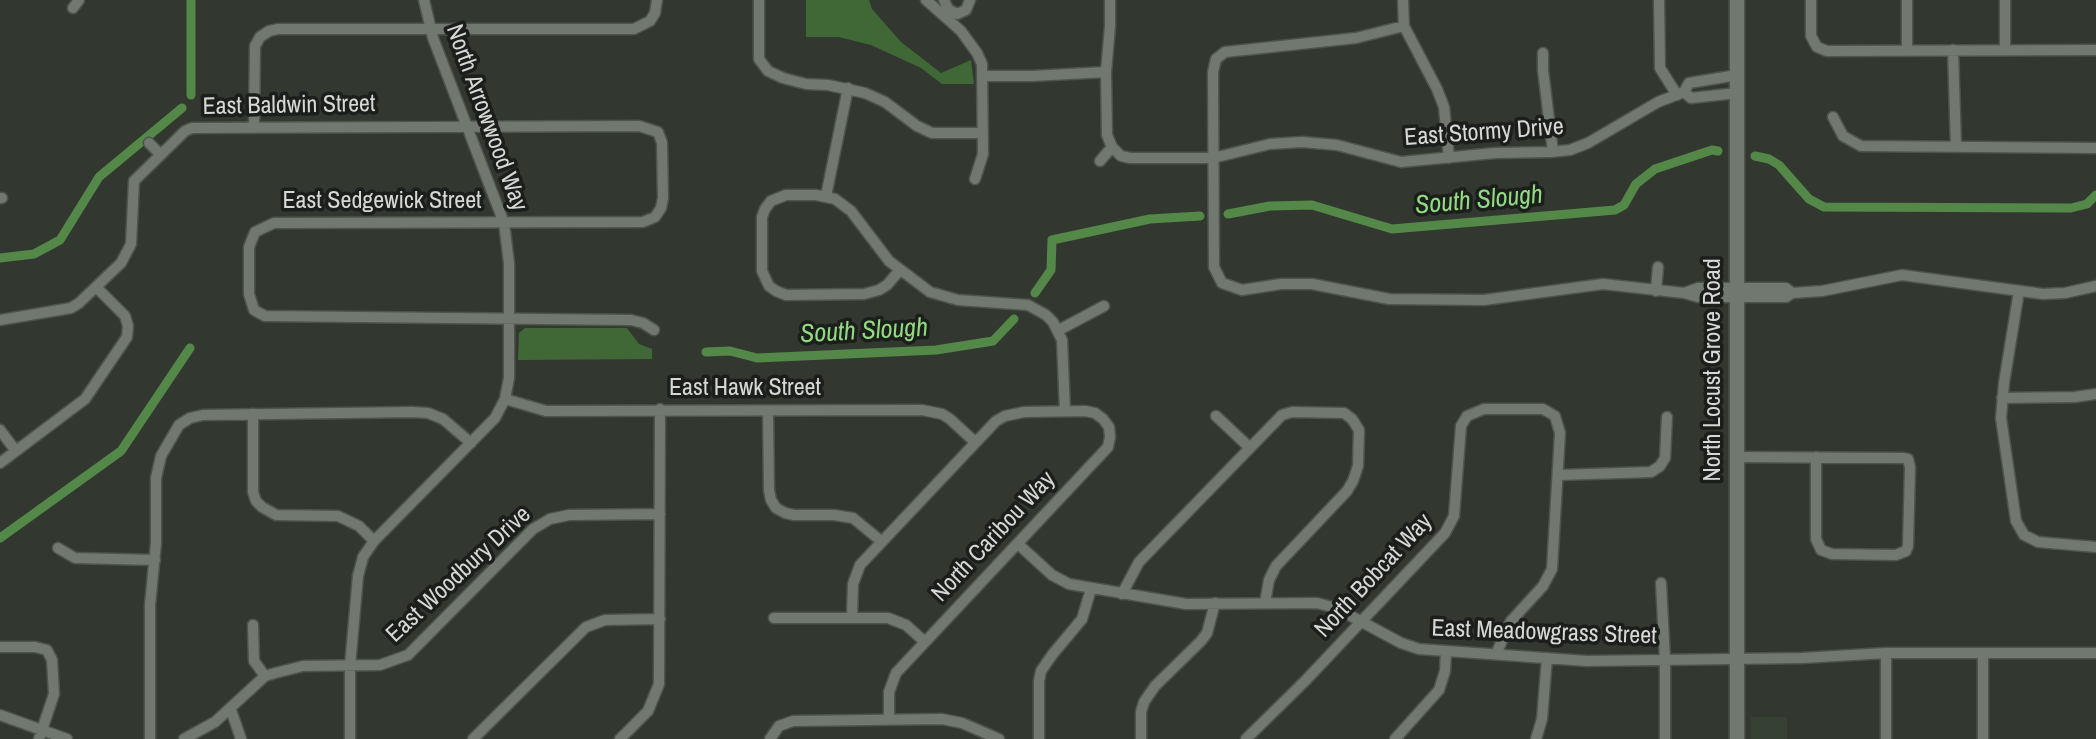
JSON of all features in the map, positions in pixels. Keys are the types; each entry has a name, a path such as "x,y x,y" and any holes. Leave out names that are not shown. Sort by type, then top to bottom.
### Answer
{"main road":[{"name":"North Locust Grove Road","path":"1737,0 1737,739"}],"street":[{"name":"North Arrowwood Way","path":"351,739 350,666 359,566 374,541 495,418 505,399 509,377 509,263 504,223 430,29 424,0"},
{"path":"254,126 255,46 269,31 634,29 650,21 655,13 657,0"},
{"path":"759,0 759,58 763,66 775,75 794,81 865,93 932,133 983,133"},
{"path":"926,0 957,14 969,6 970,0"},
{"path":"1100,161 1112,147 1107,135 1106,72 1110,0"},
{"path":"1402,0 1404,26 1441,98 1446,117 1449,158"},
{"path":"1659,0 1660,68 1681,93 1691,98 1737,93"},
{"path":"1811,0 1811,36 1816,47 1827,51 2096,50"},
{"path":"1907,0 1907,50"},
{"path":"2005,0 2005,50"},
{"path":"945,9 977,53 983,76 983,153 975,179"},
{"path":"1404,26 1356,38 1225,52 1216,59 1213,72 1214,267 1222,283 1242,290 1281,284 1311,284 1390,299 1484,300 1603,284 1684,293 1698,288 1736,293 1786,288 1792,293 1822,291 1902,275 2053,294 2096,286"},
{"path":"1953,50 1956,147"},
{"path":"1543,53 1553,152"},
{"path":"983,76 1106,72"},
{"name":"East Stormy Drive","path":"1112,147 1121,156 1130,158 1213,158 1270,144 1302,142 1337,145 1401,162 1495,153 1553,152 1570,150 1588,143 1681,93 1689,83 1737,75"},
{"path":"826,196 848,89"},
{"path":"1833,117 1843,136 1861,146 2096,148"},
{"name":"East Baldwin Street","path":"0,320 71,308 96,287 127,255 133,232 134,181 185,131 192,128 639,126 658,132 662,143 661,208"},
{"path":"149,143 160,154"},
{"path":"852,617 855,574 866,558 996,421 1024,412 1065,411 1064,349 1059,330 1046,315 1028,305 948,299 930,292 899,271 882,254 844,204 826,196 786,195 771,201 762,217 762,271 769,286 786,295 864,294 887,285 899,271"},
{"name":"East Sedgewick Street","path":"510,320 265,316 254,310 249,294 249,247 255,232 274,223 643,222 655,216 661,208"},
{"path":"1656,291 1658,267"},
{"path":"0,463 85,399 127,337 125,316 96,287"},
{"path":"2019,291 2002,398 2003,433 2016,521 2024,535 2038,541 2096,547"},
{"path":"1059,330 1104,306"},
{"path":"510,320 631,320 654,330"},
{"path":"2002,398 2075,397 2096,394"},
{"name":"East Hawk Street","path":"505,399 545,411 932,411 950,419 975,442"},
{"name":"North Bobcat Way","path":"1246,739 1361,622 1451,525 1456,506 1461,426 1467,416 1484,409 1538,408 1553,414 1560,433 1559,475"},
{"path":"622,738 648,711 657,694 660,674 660,410"},
{"name":"North Caribou Way","path":"889,720 892,682 902,666 1108,447 1111,437 1109,427 1103,419 1095,413 1065,411"},
{"path":"768,412 769,490 776,508 785,513 834,514 853,519 881,541"},
{"path":"1122,594 1139,562 1282,415 1292,412 1334,412 1352,419 1359,430 1358,466 1353,481 1276,566 1269,580 1265,603"},
{"path":"253,414 253,492 261,508 276,515 338,516 350,520 374,541"},
{"path":"150,739 150,605 155,560 157,466 179,425 190,418 203,415 428,414 455,427 471,443"},
{"path":"1216,416 1249,447"},
{"path":"1496,654 1511,621 1543,586 1552,569 1559,475 1651,472 1660,466 1665,458 1667,417"},
{"path":"0,430 16,452"},
{"path":"1737,457 1816,457 1903,458 1908,459 1910,467 1906,551 1896,555 1884,555 1832,554 1821,550 1816,541 1816,457"},
{"name":"East Woodbury Drive","path":"184,739 215,722 265,676 293,667 380,666 408,655 541,523 569,515 660,514"},
{"name":"East Meadowgrass Street","path":"1018,544 1060,580 1091,589 1175,603 1317,603 1336,608 1410,647 1446,651 1587,660 1802,658 1886,653 2096,653"},
{"path":"58,548 75,558 155,560"},
{"path":"1661,583 1665,739"},
{"path":"1039,739 1041,671 1082,619 1091,589"},
{"path":"1141,739 1141,712 1144,702 1155,686 1201,641 1210,624 1215,603"},
{"path":"774,618 878,617 898,620 925,642"},
{"path":"473,739 586,627 605,620 660,619"},
{"path":"253,625 254,661 265,676"},
{"path":"0,647 35,646 47,650 52,660 54,694 41,735"},
{"path":"1395,739 1439,690 1445,671 1446,651"},
{"path":"1886,653 1886,739"},
{"path":"1983,653 1983,739"},
{"path":"1536,739 1542,719 1546,658"},
{"path":"230,710 241,739"},
{"path":"0,715 41,735 67,739"},
{"path":"770,739 779,726 793,721 889,720 952,720 999,739"}],"shaded area":[{"path":"1751,717 1787,717 1787,739 1751,739"}],"green space":[{"path":"806,0 869,0 872,9 901,42 941,73 971,60 974,84 942,84 921,68 871,45 839,37 806,37"},
{"path":"525,328 627,328 639,344 652,349 652,359 518,360 519,333"}],"waterway":[{"path":"191,0 191,95"},
{"path":"0,258 34,254 60,240 99,177 182,108"},
{"name":"South Slough","path":"1228,214 1270,206 1312,205 1392,229 1615,210 1624,205 1636,184 1655,169 1712,150 1718,151"},
{"name":"South Slough","path":"1755,156 1769,159 1779,165 1809,199 1824,207 2071,208 2087,204 2096,195"},
{"name":"South Slough","path":"1035,293 1051,270 1052,240 1150,219 1200,216"},
{"name":"South Slough","path":"706,352 730,351 757,358 936,350 993,341 1014,319"},
{"name":"South Slough","path":"0,538 121,451 190,348"}]}
